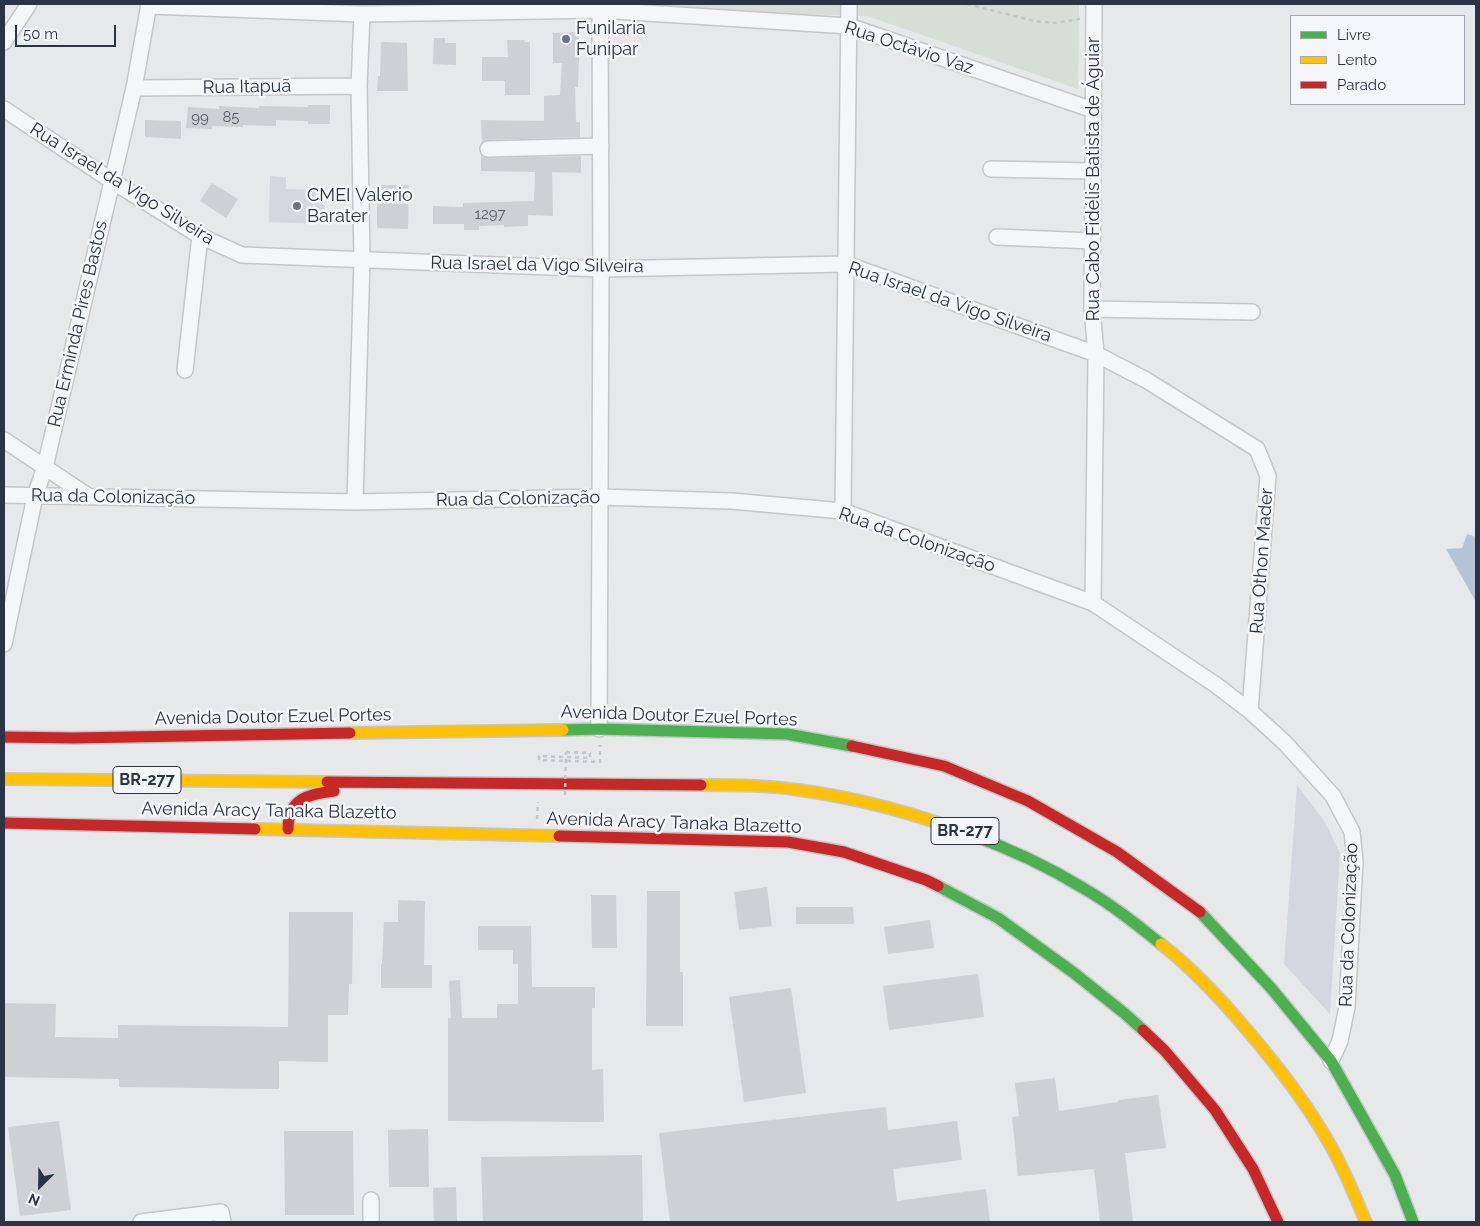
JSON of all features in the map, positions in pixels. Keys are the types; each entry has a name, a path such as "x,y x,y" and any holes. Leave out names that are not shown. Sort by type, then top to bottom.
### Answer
{"main road":[{"name":"Avenida Doutor Ezuel Portes","path":"4,737 94,738 599,730 787,734 866,748 944,766 1028,801 1118,852 1198,910 1271,988 1331,1061 1395,1174 1413,1222"},
{"name":"BR-277","path":"4,779 713,785 798,790 856,800 907,812 953,826 997,845 1084,888 1161,943 1200,978 1270,1057 1301,1097 1326,1135 1366,1222"},
{"path":"288,829 290,814 304,798 316,794 393,781"},
{"name":"Avenida Aracy Tanaka Blazetto","path":"4,823 788,842 844,852 926,880 998,918 1074,973 1124,1013 1165,1051 1214,1110 1253,1169 1278,1222"}],"street":[{"path":"4,42 28,4"},
{"path":"843,511 849,4"},
{"name":"Rua Octávio Vaz","path":"149,5 362,14 600,7 849,26 1093,110"},
{"name":"Rua Erminda Pires Bastos","path":"4,644 35,496 45,467 134,88 149,5"},
{"path":"599,730 600,7"},
{"name":"Rua Cabo Fidélis Batista de Águiar","path":"1093,603 1096,354 1092,309 1094,11"},
{"path":"355,502 362,260 359,86 362,14"},
{"name":"Rua Itapuã","path":"134,88 359,86"},
{"name":"Rua Israel da Vigo Silveira","path":"4,109 112,181 200,236 242,255 601,268 846,264 1096,354"},
{"path":"488,149 601,146"},
{"path":"991,170 1092,171"},
{"path":"185,370 200,236"},
{"path":"996,237 1092,241"},
{"path":"1092,309 1252,312"},
{"name":"Rua Othon Mader","path":"1096,354 1146,380 1257,449 1268,476 1250,711"},
{"path":"4,440 88,496"},
{"name":"Rua da Colonização","path":"4,495 355,502 600,497 731,501 843,511 1093,603 1216,685 1250,711 1285,743 1333,796 1352,832 1355,861 1347,1007 1340,1041 1331,1061"},
{"path":"370,1200 371,1222"},
{"path":"141,1222 221,1212 223,1222"}],"path":[{"path":"967,4 1034,21 1055,23 1094,11"},
{"path":"565,795 566,752 590,753 590,758 539,756 539,760 600,762 599,730"}],"shaded area":[{"path":"414,4 1079,4 1078,89 867,16"},
{"name":"CMEI Valerio Barater","path":"270,176 286,177 286,189 325,190 324,224 269,222"},
{"path":"1297,785 1325,822 1340,853 1330,1014 1284,964"}],"water":[{"path":"1467,534 1476,537 1476,602 1446,549 1462,548"}],"building":[{"path":"579,32 578,87 575,87 576,122 580,122 580,137 488,140 482,143 481,120 544,121 544,96 560,95 562,63 553,63 553,33"},
{"path":"434,38 445,38 445,43 456,43 456,65 433,64"},
{"path":"507,40 525,40 524,42 530,42 530,95 505,95 505,81 482,81 482,57 508,57"},
{"path":"381,42 407,43 408,91 377,91 378,76 380,76"},
{"path":"308,105 330,105 330,124 308,124 308,121 276,120 276,126 243,125 243,127 212,126 212,129 186,128 188,107 219,109 219,106 259,108 259,106 308,107"},
{"path":"145,120 181,121 181,139 145,137"},
{"path":"481,155 488,158 581,156 581,173 552,172 553,216 528,215 528,226 479,226 479,230 464,230 464,224 433,224 433,206 463,207 463,203 534,201 535,172 481,171"},
{"path":"212,183 238,199 226,218 200,201"},
{"path":"381,185 409,185 408,229 377,228 377,203 381,203"},
{"path":"767,887 772,926 739,930 734,892"},
{"path":"647,891 680,891 680,972 683,972 683,1026 646,1026"},
{"path":"591,895 616,895 617,948 592,948"},
{"path":"398,900 425,901 424,965 432,965 432,988 381,988 384,922 398,922"},
{"path":"796,907 853,907 854,924 796,924"},
{"path":"289,912 353,912 352,984 349,984 348,1015 328,1015 328,1062 279,1061 279,1089 119,1087 119,1079 4,1077 4,1003 56,1004 55,1037 118,1038 118,1025 288,1027"},
{"path":"930,920 934,948 888,954 884,927"},
{"path":"478,926 531,926 532,987 595,987 595,1008 592,1008 592,1070 603,1069 604,1122 448,1121 448,1018 451,1018 449,981 460,980 462,1018 497,1018 497,1004 518,1004 518,964 513,964 513,950 478,950"},
{"path":"978,974 984,1017 889,1030 883,986"},
{"path":"791,988 806,1093 744,1102 729,997"},
{"path":"1055,1078 1059,1111 1158,1095 1166,1148 1125,1153 1133,1222 1100,1222 1094,1169 1018,1176 1012,1117 1019,1116 1015,1083"},
{"path":"886,1107 888,1130 957,1121 962,1160 893,1169 897,1201 986,1189 990,1222 670,1222 659,1133"},
{"path":"59,1121 71,1210 20,1216 8,1127"},
{"path":"428,1129 429,1187 389,1187 388,1130"},
{"path":"284,1131 353,1131 354,1215 285,1215"},
{"path":"642,1155 643,1222 483,1222 481,1157"},
{"path":"456,1187 457,1222 434,1222 433,1188"}],"traffic: fast":[{"path":"563,730 599,729 787,734 852,746"},
{"path":"969,834 1027,858 1069,880 1113,907 1161,944"},
{"path":"938,886 998,918 1074,973 1143,1030"},
{"path":"1200,912 1271,988 1331,1061 1395,1175 1413,1222"}],"traffic: slow":[{"path":"350,733 563,730"},
{"path":"4,779 327,782"},
{"path":"701,785 762,786 821,793 885,807 969,834"},
{"path":"255,829 559,836"},
{"path":"1161,944 1217,996 1291,1084 1334,1152 1366,1222"}],"traffic: jam":[{"path":"4,737 74,738 350,733"},
{"path":"852,746 944,766 1028,801 1117,852 1200,912"},
{"path":"327,782 701,785"},
{"path":"288,829 292,811 301,800 308,796 334,791"},
{"path":"4,823 255,829"},
{"path":"559,836 788,842 844,852 926,880 938,886"},
{"path":"1143,1030 1165,1051 1215,1110 1253,1169 1278,1222"}],"place":[{"name":"Funilaria Funipar","path":"566,39"},
{"name":"CMEI Valerio Barater","path":"297,206"}]}
